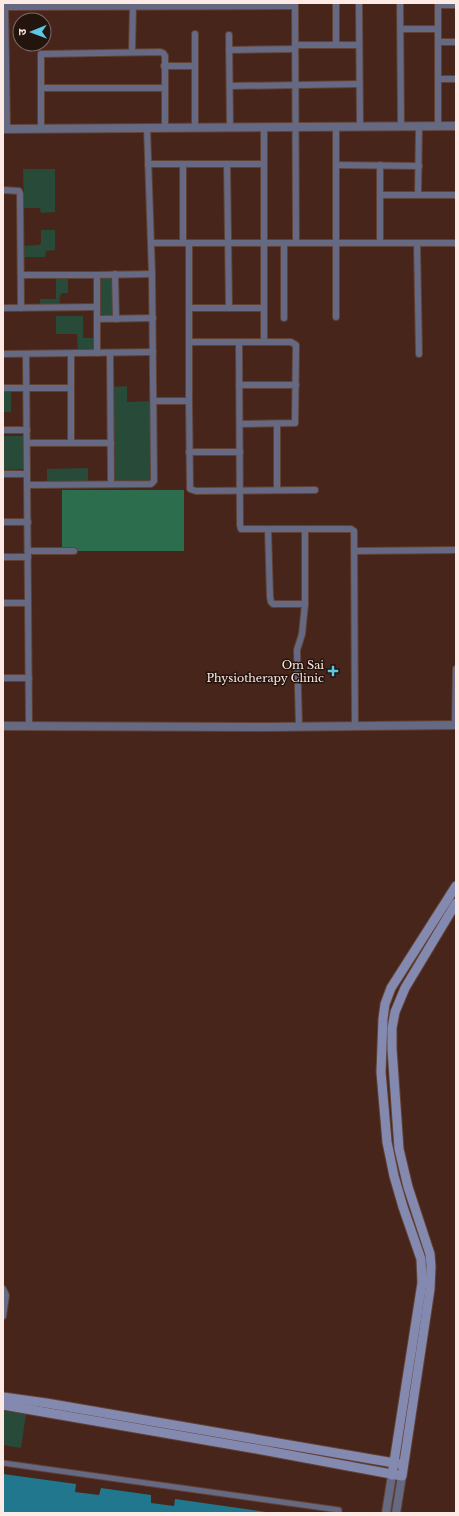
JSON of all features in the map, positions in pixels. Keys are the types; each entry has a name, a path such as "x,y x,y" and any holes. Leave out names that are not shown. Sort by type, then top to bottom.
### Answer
{"main road":[{"path":"392,1474 422,1282 420,1259 402,1206 387,1142 381,1072 383,1019 385,1004 391,988 456,886"},
{"path":"3,1405 402,1476 430,1289 431,1266 427,1241 408,1187 399,1149 392,1049 392,1028 395,1012 404,988 456,903"},
{"path":"3,1397 46,1403 404,1465"}],"street":[{"path":"336,3 336,45"},
{"path":"359,3 360,127"},
{"path":"400,3 401,126"},
{"path":"438,126 438,4 456,5"},
{"path":"296,243 296,127 296,85 295,5 5,5 5,129 264,128 296,127 456,126"},
{"path":"132,52 133,5"},
{"path":"401,29 438,30"},
{"path":"195,34 195,128"},
{"path":"229,35 230,128"},
{"path":"438,42 456,42"},
{"path":"229,50 359,45"},
{"path":"41,129 40,56 43,53 132,52 163,53 165,56 165,128"},
{"path":"164,66 195,66"},
{"path":"438,79 456,79"},
{"path":"230,86 360,84"},
{"path":"41,88 165,88"},
{"path":"418,195 419,126"},
{"path":"336,127 336,317"},
{"path":"27,486 151,484 154,481 153,318 147,128"},
{"path":"264,128 264,342"},
{"path":"148,164 264,164"},
{"path":"183,164 189,308 190,489 196,491 315,490"},
{"path":"227,164 229,308"},
{"path":"336,165 419,166"},
{"path":"380,165 380,244"},
{"path":"3,190 17,190 20,194 20,308"},
{"path":"380,195 456,195"},
{"path":"151,243 228,242 456,244"},
{"path":"284,243 284,318"},
{"path":"417,244 419,354"},
{"path":"97,274 98,353"},
{"path":"115,274 116,319"},
{"path":"21,275 152,274"},
{"path":"3,308 97,307"},
{"path":"189,308 264,308"},
{"path":"97,319 153,318"},
{"path":"189,342 291,342 296,345 296,421 293,423 276,424 240,424"},
{"path":"239,342 240,525 242,529 351,529 354,531 355,726"},
{"path":"3,354 153,352"},
{"path":"110,353 111,484"},
{"path":"26,354 29,726"},
{"path":"71,354 71,443"},
{"path":"239,385 296,385"},
{"path":"3,388 71,388"},
{"path":"154,402 189,401"},
{"path":"276,424 277,490"},
{"path":"3,430 27,430"},
{"path":"27,444 111,443"},
{"path":"189,452 240,452"},
{"path":"3,474 27,474"},
{"path":"3,522 28,522"},
{"path":"268,529 270,602 273,604 305,604"},
{"path":"299,727 297,650 302,634 305,604 305,529"},
{"path":"355,551 456,550"},
{"path":"3,557 74,551"},
{"path":"3,603 28,603"},
{"path":"3,726 299,727 456,725 456,669"},
{"path":"3,678 29,678"},
{"path":"3,1289 6,1295 3,1316"},
{"path":"3,1463 339,1510 339,1513"},
{"path":"386,1513 392,1474"},
{"path":"396,1513 402,1476"}],"green space":[{"path":"23,169 55,169 55,212 41,213 40,208 24,208"},
{"path":"41,230 55,230 55,250 46,251 45,257 24,257 23,246 39,245 41,243"},
{"path":"56,277 68,277 68,293 62,293 60,296 59,310 40,311 40,299 56,299"},
{"path":"100,278 112,278 113,320 100,320"},
{"path":"56,316 83,316 83,338 93,338 93,354 78,354 77,334 56,334"},
{"path":"127,386 127,402 150,401 150,481 113,482 114,387"},
{"path":"3,392 11,392 11,412 3,412"},
{"path":"3,436 23,436 23,469 3,470"},
{"path":"88,468 88,481 47,482 47,469"},
{"path":"62,490 184,490 184,551 62,551"},
{"path":"3,1411 26,1414 21,1448 3,1445"}],"water":[{"path":"3,1474 76,1484 75,1492 99,1495 101,1488 151,1495 151,1503 174,1506 175,1499 273,1513 3,1513"}],"place":[{"name":"Om Sai Physiotherapy Clinic","path":"333,671"}]}
